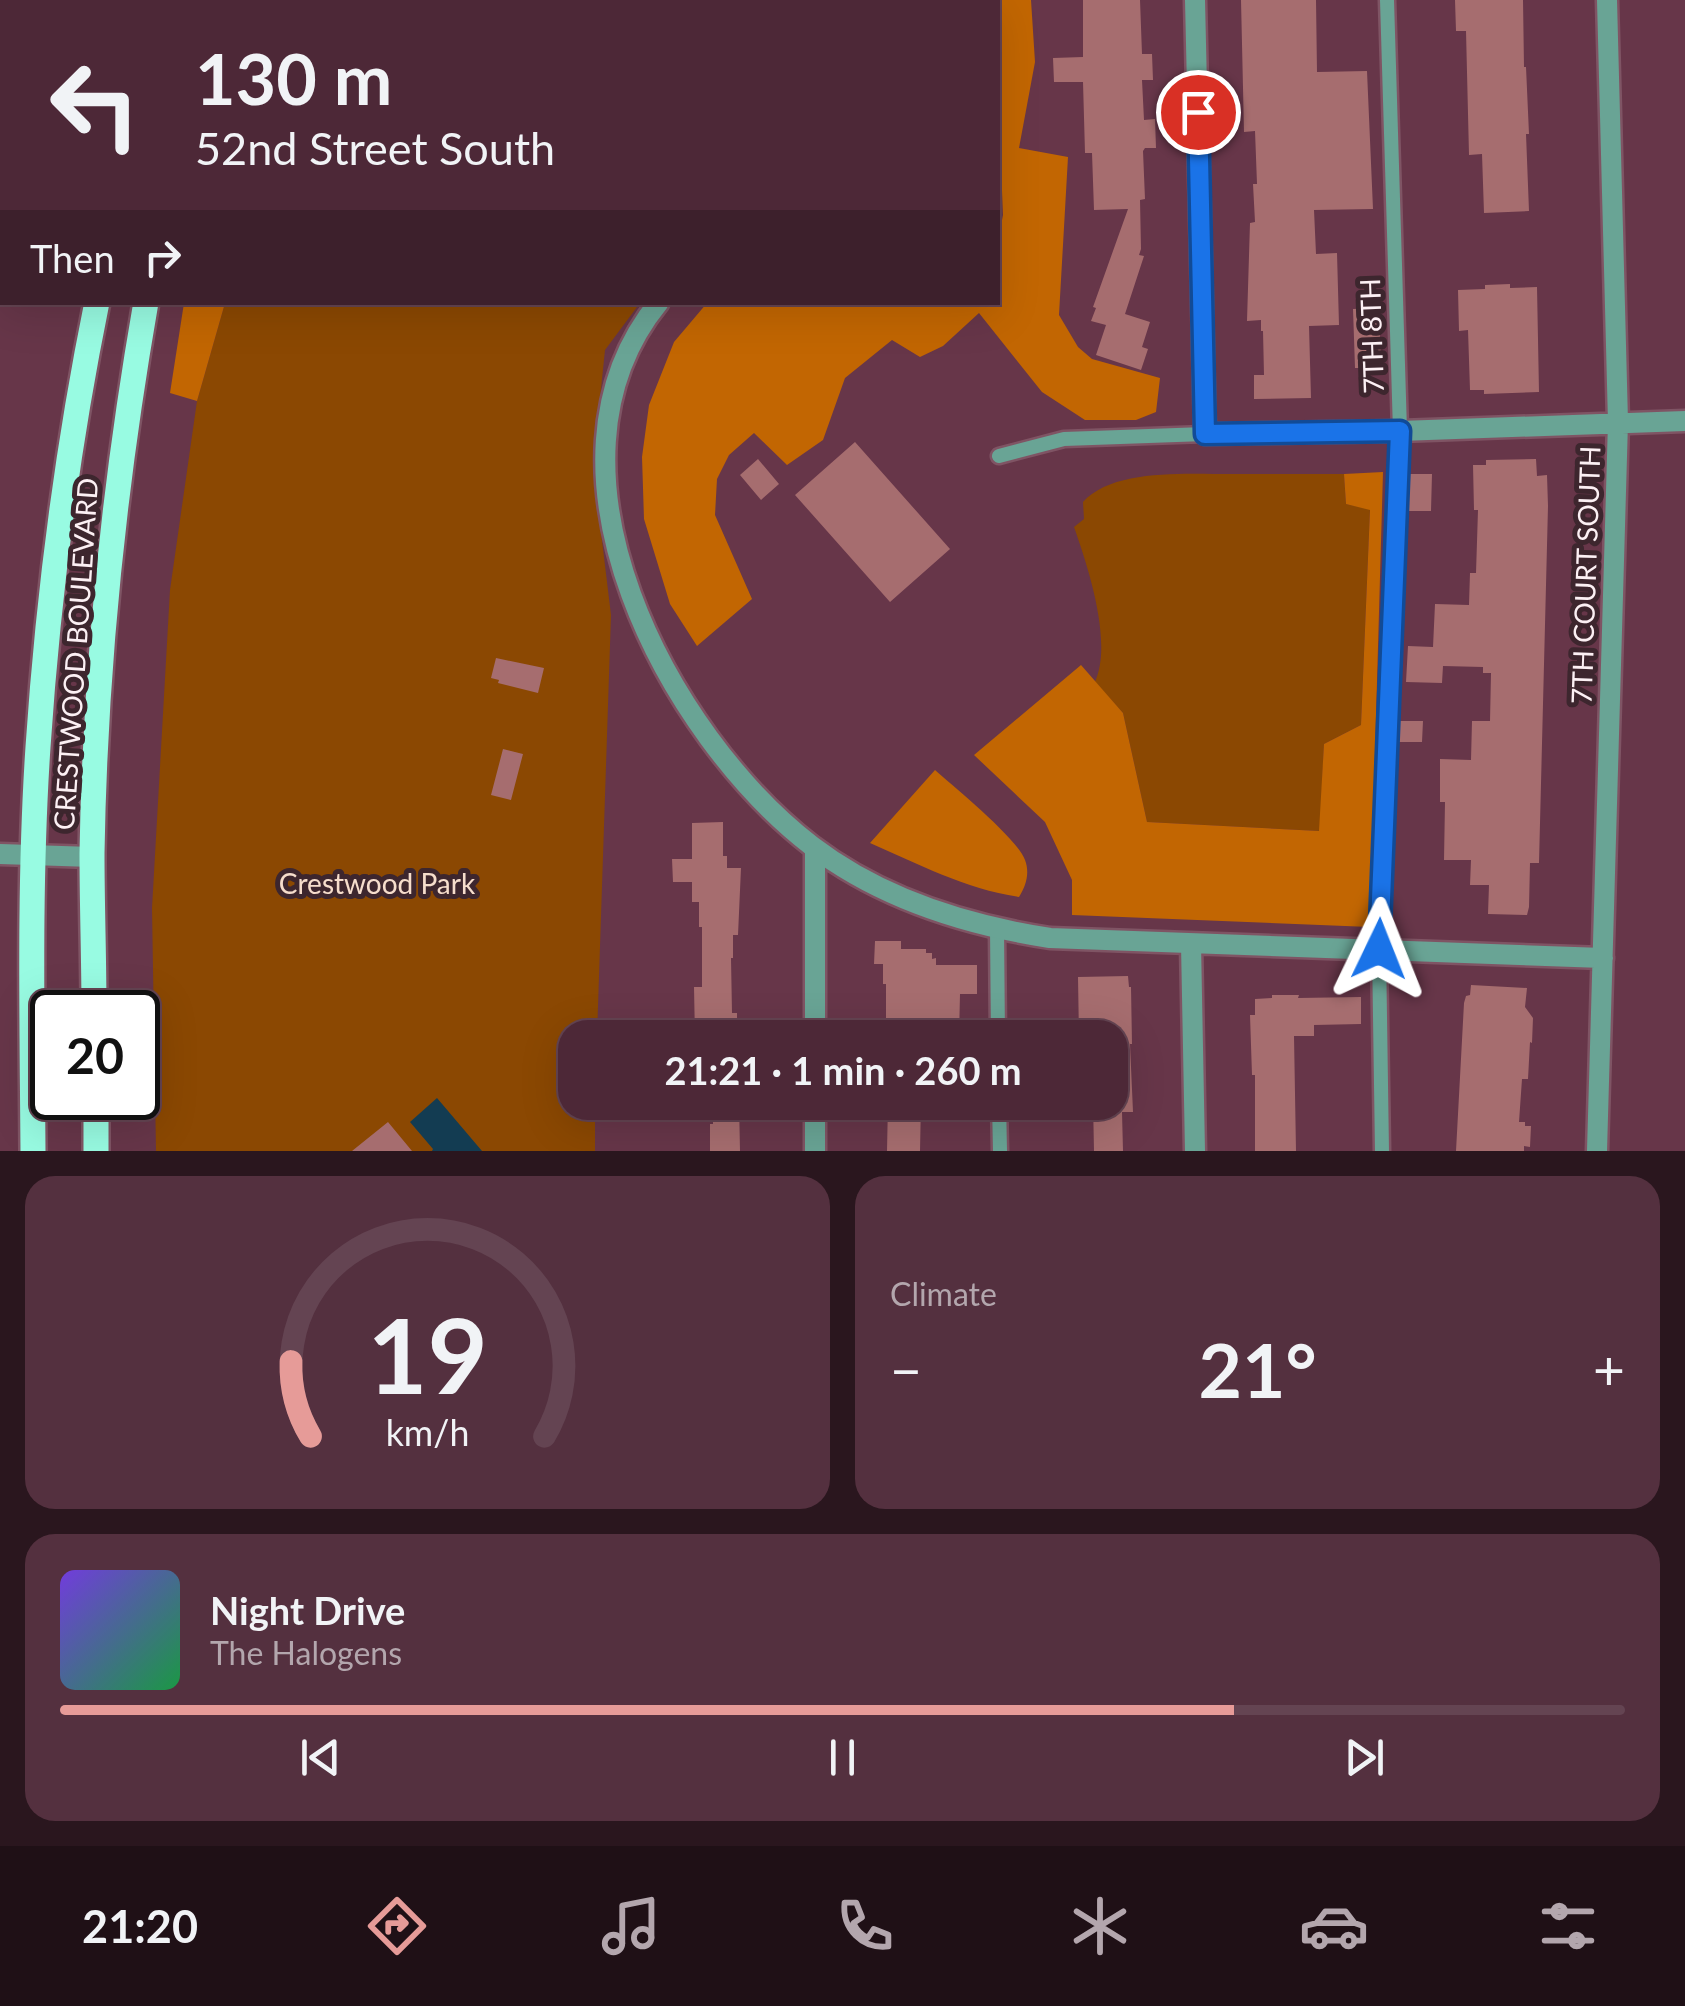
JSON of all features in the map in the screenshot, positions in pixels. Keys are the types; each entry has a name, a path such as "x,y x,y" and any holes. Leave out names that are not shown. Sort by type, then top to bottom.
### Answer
{"main road":[{"name":"CRESTWOOD BOULEVARD","path":"33,1151 37,751 73,436 96,305"},
{"name":"CRESTWOOD BOULEVARD","path":"94,990 92,856 108,565 126,413 145,305"},
{"path":"96,1120 96,1151"}],"street":[{"path":"1195,0 1205,434 1685,420"},
{"name":"7TH COURT SOUTH","path":"1596,1151 1618,422 1607,0"},
{"path":"657,305 625,359 608,424 608,501 622,560 646,632 689,711 744,783 815,848 902,897 996,928 1050,938 1603,958"},
{"path":"815,848 815,1020"},
{"path":"0,854 92,856"},
{"path":"1192,944 1194,1151"},
{"path":"816,1120 816,1151"}],"lane":[{"name":"7TH 8TH","path":"1382,1151 1379,949 1400,431 1387,0"},
{"path":"999,456 1064,439 1205,434"},
{"path":"996,928 998,1020"},
{"path":"1000,1120 1000,1151"}],"green space":[{"name":"Crestwood Park","path":"224,305 639,305 605,350 593,466 611,615 598,1020 558,1020 558,1120 595,1120 595,1151 156,1151 155,1120 160,1120 160,990 153,990 152,908 170,590 197,401"},
{"path":"1344,474 1346,504 1370,509 1361,725 1324,744 1320,831 1147,822 1123,713 1095,682 1100,665 1100,626 1092,583 1074,527 1084,519 1083,502 1115,483 1158,475"}],"shaded area":[{"path":"1000,0 1031,0 1035,62 1019,148 1068,157 1059,315 1078,347 1092,359 1160,378 1156,412 1136,420 1085,420 1042,392 979,313 943,346 920,357 892,340 845,378 823,440 787,465 754,433 729,455 717,479 715,515 752,599 697,646 670,604 644,519 642,457 649,405 674,342 705,305 1000,305 1003,215"},
{"path":"184,305 224,305 197,401 170,393"},
{"path":"1383,472 1370,927 1072,915 1072,880 1045,822 974,755 1081,665 1123,713 1147,822 1319,831 1324,744 1361,725 1370,510 1346,504 1344,474"},
{"path":"935,770 1020,851 1027,875 1019,897 961,882 870,843"}],"water":[{"path":"437,1098 482,1151 432,1151 410,1122"}],"building":[{"path":"1083,0 1140,0 1142,54 1152,54 1153,80 1142,80 1144,120 1155,119 1156,148 1143,151 1145,199 1140,200 1139,255 1144,256 1125,314 1150,322 1142,347 1148,349 1141,370 1096,355 1106,325 1091,321 1096,308 1093,307 1128,209 1094,210 1092,153 1085,153 1083,82 1054,82 1053,58 1083,57"},
{"path":"1241,0 1316,0 1317,72 1367,71 1373,209 1314,210 1316,254 1337,253 1339,325 1309,326 1311,398 1254,399 1254,375 1264,375 1263,331 1261,320 1247,321 1250,223 1255,222 1253,184 1257,184 1255,131 1244,132"},
{"path":"1455,0 1523,0 1529,211 1484,213 1482,154 1469,155 1466,31 1456,31"},
{"path":"1510,284 1510,288 1537,287 1539,392 1484,394 1484,390 1470,390 1468,330 1459,331 1458,290"},
{"path":"1378,308 1382,368 1355,368 1353,309"},
{"path":"855,442 950,549 890,602 795,495"},
{"path":"758,459 779,484 761,500 740,475"},
{"path":"1536,459 1537,476 1547,475 1548,506 1539,863 1530,863 1527,915 1488,914 1489,885 1470,885 1471,860 1444,860 1445,802 1440,802 1440,759 1471,760 1472,721 1490,721 1491,673 1483,673 1483,667 1443,666 1442,683 1406,682 1408,646 1433,647 1435,604 1469,605 1470,573 1476,573 1478,510 1474,510 1473,465 1486,465 1486,460"},
{"path":"1409,474 1432,474 1431,511 1407,511"},
{"path":"496,658 544,668 538,693 491,678"},
{"path":"1399,721 1423,721 1422,742 1398,742"},
{"path":"503,749 523,754 511,800 491,795"},
{"path":"723,822 727,868 741,868 738,935 733,935 731,958 732,1013 737,1013 737,1020 695,1020 694,987 702,987 699,902 692,902 692,882 673,882 672,859 692,859 692,823"},
{"path":"875,941 901,941 901,949 926,949 926,953 932,953 936,965 977,965 977,994 960,994 959,1020 886,1020 883,964 874,964"},
{"path":"1128,976 1133,1112 1128,1112 1128,1020 1079,1020 1078,977"},
{"path":"1471,985 1527,988 1525,1007 1533,1018 1528,1079 1522,1079 1519,1122 1531,1126 1530,1147 1524,1146 1524,1151 1456,1151 1464,1003"},
{"path":"1272,995 1361,997 1361,1024 1314,1025 1314,1036 1294,1036 1296,1151 1255,1151 1250,1015 1255,1015 1255,999"},
{"path":"713,1120 739,1120 740,1151 710,1151"},
{"path":"888,1120 921,1120 920,1151 887,1151"},
{"path":"1093,1120 1122,1120 1123,1151 1094,1151"},
{"path":"388,1122 412,1151 352,1151"}],"route":[{"path":"1198,112 1205,434 1400,431 1379,949"}]}
